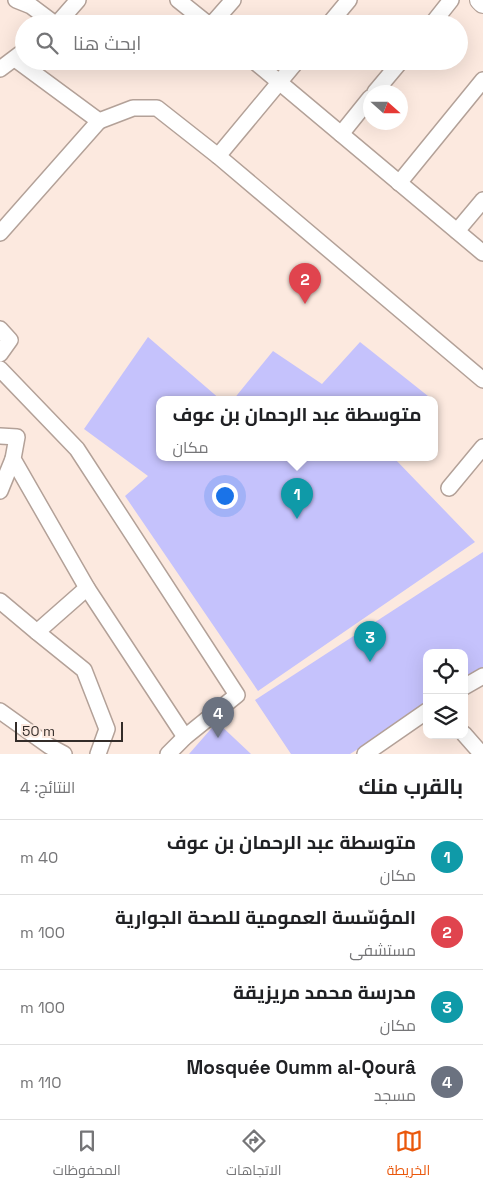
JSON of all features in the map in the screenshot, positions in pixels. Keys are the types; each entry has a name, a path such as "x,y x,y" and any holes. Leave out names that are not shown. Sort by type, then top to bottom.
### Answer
{"street":[{"path":"16,0 31,6 44,15"},
{"path":"64,15 78,0"},
{"path":"178,0 197,15"},
{"path":"220,15 233,0"},
{"path":"336,15 349,0"},
{"path":"439,15 451,0"},
{"path":"480,0 483,3"},
{"path":"0,69 15,58"},
{"path":"37,70 99,121"},
{"path":"265,70 483,253"},
{"path":"218,156 289,70"},
{"path":"381,85 393,70"},
{"path":"399,183 483,80"},
{"path":"341,134 363,107"},
{"path":"0,233 99,121 134,108 157,108 218,156 483,380"},
{"path":"457,231 483,200"},
{"path":"0,329 10,340 0,354"},
{"path":"0,369 76,448 237,695 185,737 168,754"},
{"path":"0,436 16,437 13,459 0,491"},
{"path":"449,488 483,447"},
{"path":"13,459 87,588 185,737"},
{"path":"37,632 87,588"},
{"path":"0,601 84,670 107,729 98,754"},
{"path":"468,685 483,676"},
{"path":"0,711 49,746 64,754"},
{"path":"365,754 384,749 423,715"},
{"path":"468,739 483,754"}],"building":[{"path":"148,337 216,396 156,396 156,461 397,461 475,542 258,691 125,496 148,476 84,429"},
{"path":"360,342 428,396 236,396 273,351 322,384"},
{"path":"483,552 483,671 468,680 468,649 423,649 423,708 350,754 291,754 255,700"},
{"path":"217,722 251,754 189,754"}],"place":[{"name":"المؤسّسة العمومية للصحة الجوارية","path":"305,304"},
{"name":"متوسطة عبد الرحمان بن عوف","path":"297,519"},
{"name":"مدرسة محمد مريزيقة","path":"370,662"},
{"name":"Mosquée Oumm al-Qourâ","path":"218,738"}]}
